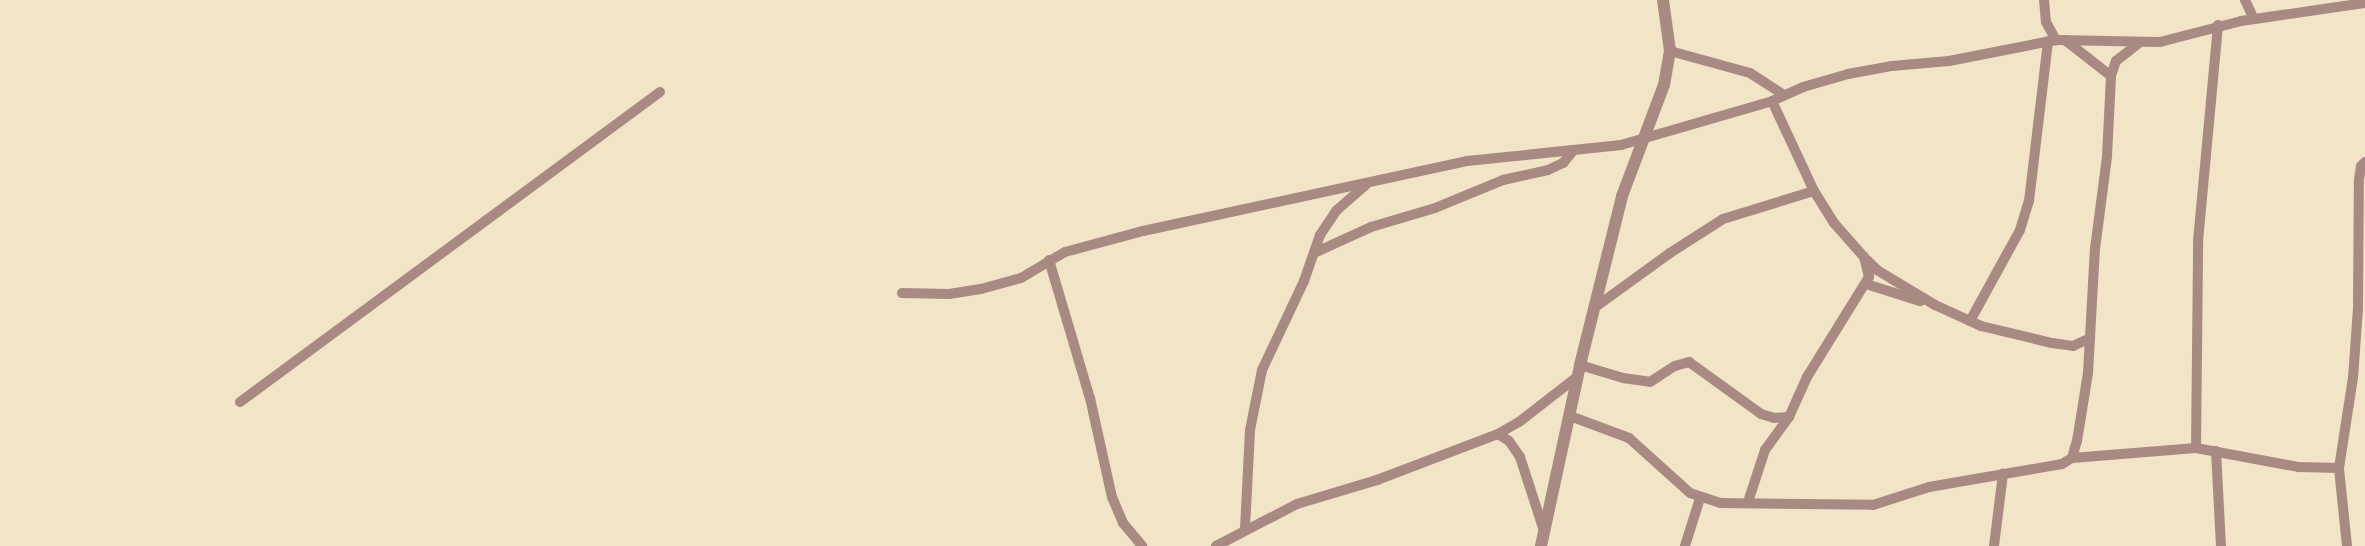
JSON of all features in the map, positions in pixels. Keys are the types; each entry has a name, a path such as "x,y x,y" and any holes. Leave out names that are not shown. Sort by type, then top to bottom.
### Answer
{"street":[{"path":"1541,546 1579,371 1622,196 1664,85 1670,51 1663,0"},
{"path":"2044,0 2046,22 2056,40 2111,76"},
{"path":"2245,0 2254,19"},
{"path":"902,293 949,294 981,289 1021,278 1065,252 1211,215 1467,161 1573,151 1643,139 1772,101 1784,94 1848,74 1892,66 1948,61 2056,40 2160,42 2254,19 2365,3"},
{"path":"2036,44 2046,22"},
{"path":"2196,448 2198,241 2218,26"},
{"path":"1970,321 2020,230 2029,201 2056,40"},
{"path":"2072,458 2089,361 2095,249 2107,156 2111,76 2116,61 2139,43"},
{"path":"1670,51 1750,73 1784,94"},
{"path":"240,402 660,92"},
{"path":"1772,101 1814,191 1834,223 1877,270 1935,305 1970,321 2022,338 2073,346 2090,338"},
{"path":"1314,253 1371,227 1435,208 1503,180 1548,170 1563,163 1573,151"},
{"path":"2347,546 2339,468 2359,379 2359,180 2361,166 2365,162"},
{"path":"1245,529 1255,394 1262,370 1320,235 1337,210 1368,183"},
{"path":"1594,308 1670,253 1723,219 1814,191"},
{"path":"1748,502 1765,450 1790,416 1807,377 1866,284 1868,266 1864,257"},
{"path":"1049,260 1090,398 1112,497 1123,523 1142,546"},
{"path":"1866,284 1935,305"},
{"path":"2073,346 2089,361"},
{"path":"1216,546 1297,504 1377,480 1498,434 1519,422 1579,371 1650,382 1675,366 1689,362 1761,414 1774,418 1790,416"},
{"path":"1570,416 1629,438 1678,485 1700,498 1720,503 1829,507 1852,503 1873,505 1930,486 2054,467 2072,458 2196,448 2299,467 2339,468"},
{"path":"1498,434 1508,441 1520,457 1544,531"},
{"path":"2216,451 2221,546"},
{"path":"1994,546 2003,474"},
{"path":"1685,546 1700,498"}]}
